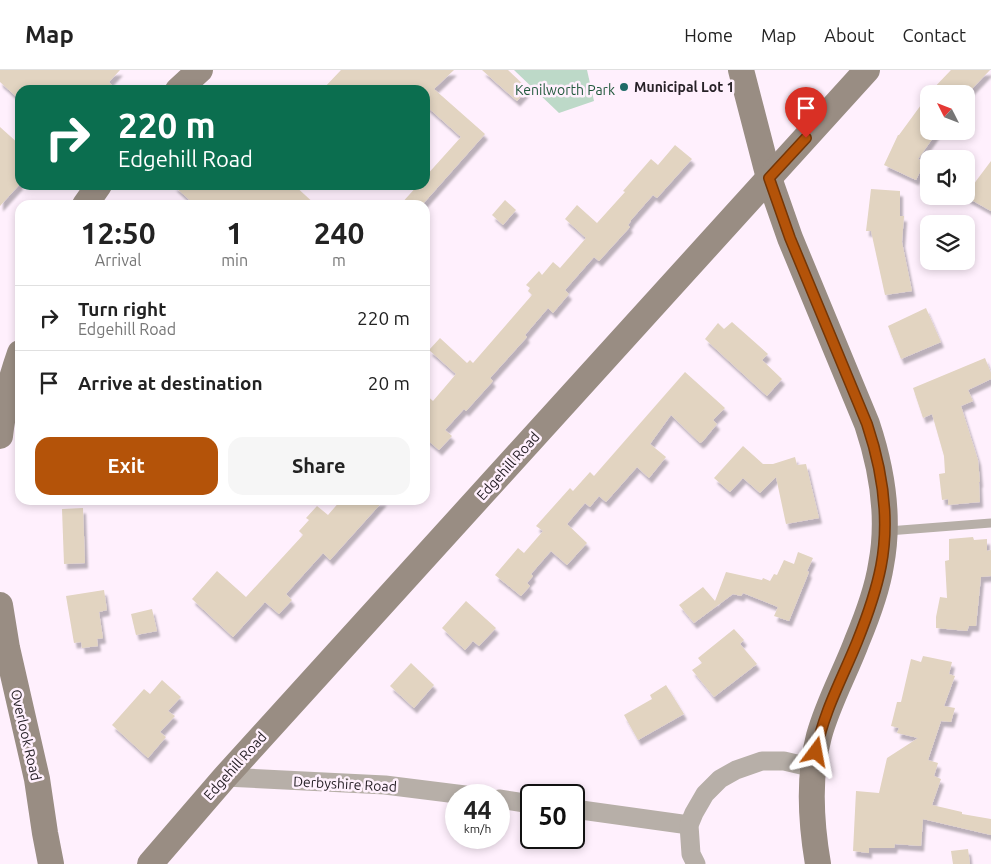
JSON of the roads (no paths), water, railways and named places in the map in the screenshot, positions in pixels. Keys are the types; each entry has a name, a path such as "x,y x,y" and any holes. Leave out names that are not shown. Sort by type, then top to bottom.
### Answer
{"street":[{"path":"184,85 200,70"},
{"path":"741,70 769,178 790,238 874,444 884,500 885,531 881,566 871,605 828,710 819,737 814,768 812,822 818,864"},
{"name":"Edgehill Road","path":"150,864 225,777 867,70"},
{"path":"0,436 15,370"},
{"name":"Overlook Road","path":"0,605 6,648 37,779 51,864"},
{"path":"696,864 691,854 689,824 705,794 720,779 736,770 762,761 784,761 814,768"},
{"name":"Derbyshire Road","path":"225,777 385,784 445,792"},
{"path":"585,810 689,824"}],"lane":[{"path":"885,531 991,523"}],"place":[{"name":"Municipal Lot 1","path":"624,87"}],"park label":[{"name":"Kenilworth Park","path":"565,90"}]}
